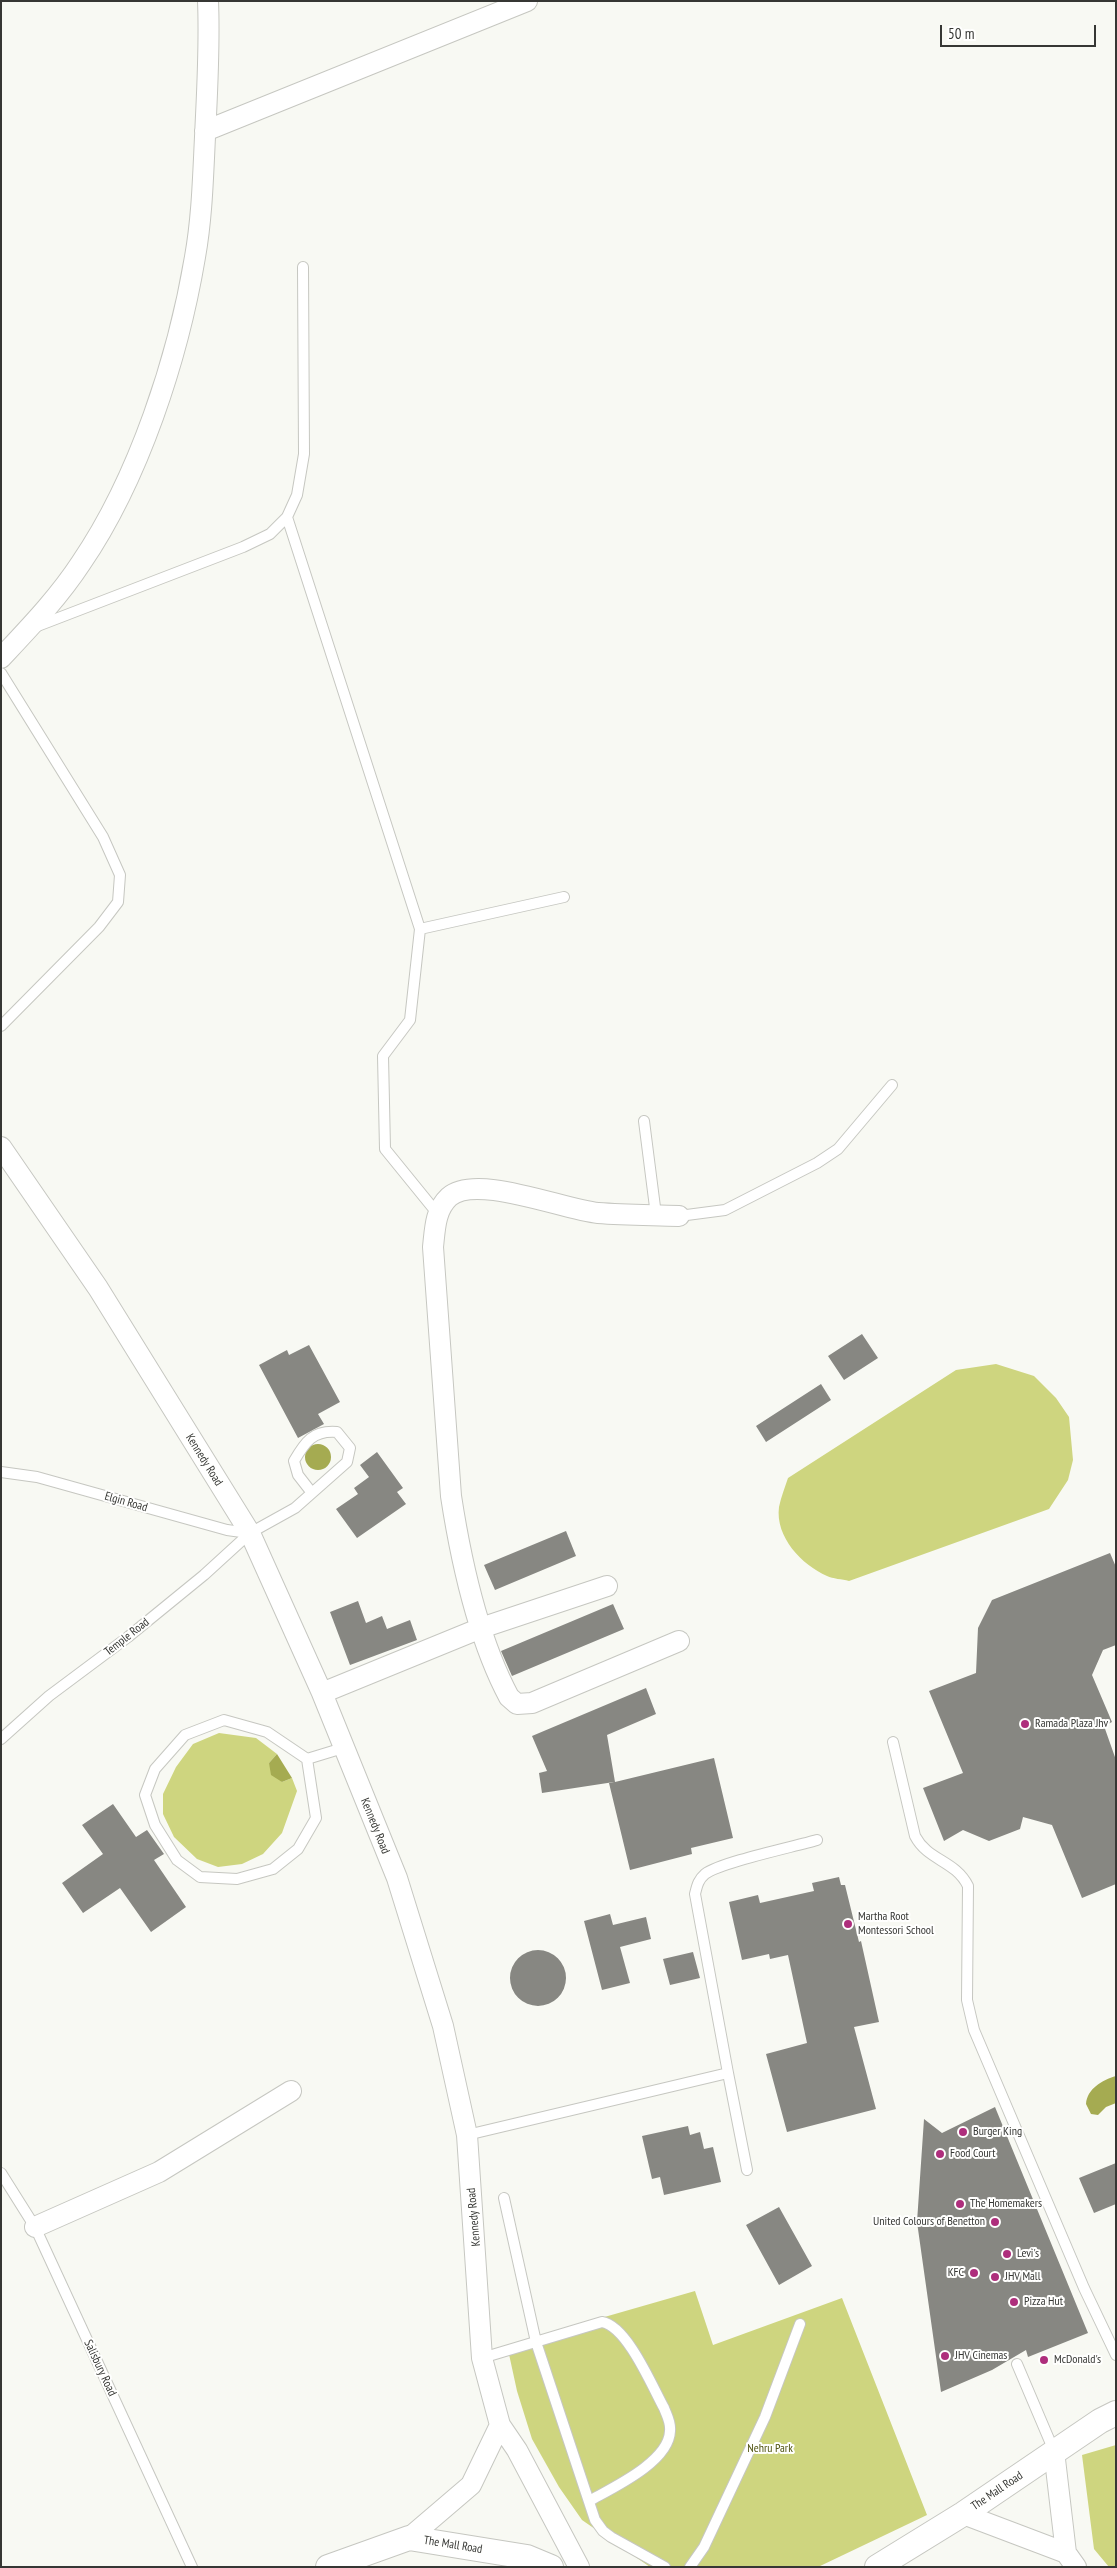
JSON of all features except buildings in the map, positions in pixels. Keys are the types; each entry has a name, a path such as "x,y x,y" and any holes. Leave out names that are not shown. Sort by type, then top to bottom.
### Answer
{"street":[{"path":"1,658 65,586 109,516 133,468 151,420 176,342 196,257 205,131 209,41 208,1"},
{"path":"205,131 527,1"},
{"name":"Kennedy Road","path":"1,1147 98,1288 250,1533 322,1693 397,1878 443,2026 467,2135 482,2358 500,2425 517,2450 579,2567"},
{"path":"679,1216 596,1213 494,1190 470,1188 450,1196 437,1213 433,1247 452,1496 456,1526 481,1628 509,1697 517,1704 524,1705 679,1641"},
{"path":"322,1693 481,1628 607,1586"},
{"path":"35,2227 159,2172 291,2091"},
{"name":"The Mall Road","path":"877,2567 963,2514 1054,2452 1116,2413"},
{"path":"410,2538 472,2485 500,2425"},
{"path":"1054,2452 1071,2560"},
{"path":"963,2514 1071,2560"},
{"name":"The Mall Road","path":"328,2567 410,2538 527,2557 551,2567"}],"lane":[{"path":"27,630 243,547 270,534 287,517 297,495 304,454 304,267"},
{"path":"287,517 420,929 410,1020 383,1056 385,1149 437,1213"},
{"path":"1,673 104,837 120,875 118,902 99,927 1,1026"},
{"path":"420,929 564,897"},
{"path":"679,1216 725,1210 811,1167 838,1148 892,1085"},
{"path":"644,1121 656,1215"},
{"path":"324,1431 337,1432 350,1448 347,1462 312,1493 298,1475 294,1461 305,1441 324,1431"},
{"name":"Elgin Road","path":"1,1472 37,1477 227,1530 250,1533"},
{"name":"Temple Road","path":"1,1739 49,1696 128,1637 204,1575 250,1533 295,1508 312,1493"},
{"path":"224,1720 267,1732 307,1759 316,1818 298,1849 273,1869 237,1879 200,1877 178,1860 155,1825 145,1795 155,1769 185,1734 224,1720"},
{"path":"893,1742 911,1823 920,1846 962,1874 968,1886 967,2000 974,2030 1080,2279 1116,2355"},
{"path":"307,1759 344,1748"},
{"path":"747,2170 696,1894 698,1883 706,1874 724,1867 817,1840"},
{"path":"467,2135 728,2074"},
{"name":"Salisbury Road","path":"1,2173 35,2227 192,2567"},
{"path":"504,2198 536,2342 595,2520 603,2531 665,2567"},
{"path":"482,2358 594,2324 609,2324 625,2339 670,2420 671,2433 665,2445 652,2461 641,2470 589,2501"},
{"path":"690,2567 704,2547 765,2417 800,2324"},
{"path":"1017,2364 1054,2452"}],"green space":[{"path":"996,1364 1034,1376 1056,1398 1069,1417 1073,1460 1068,1480 1049,1509 849,1581 832,1578 818,1571 808,1565 792,1549 781,1529 779,1518 779,1507 788,1478 956,1370"},
{"path":"219,1733 256,1738 277,1754 269,1763 282,1782 292,1778 297,1791 282,1833 263,1854 242,1864 218,1867 197,1859 174,1837 163,1814 163,1794 176,1767 193,1744"},
{"name":"Nehru Park","path":"695,2291 713,2345 842,2298 927,2515 818,2567 650,2567 582,2520 559,2487 532,2439 517,2391 507,2345"},
{"path":"1116,2445 1116,2567 1109,2567 1094,2549 1082,2455"}],"shaded area":[{"path":"318,1444 328,1447 331,1457 328,1467 318,1470 308,1467 305,1457 308,1447"},
{"path":"277,1754 292,1778 282,1782 271,1775 269,1763"},
{"path":"1116,2076 1116,2103 1106,2107 1098,2115 1091,2114 1086,2104 1089,2094 1096,2086"}],"place":[{"name":"Ramada Plaza Jhv","path":"1025,1724"},
{"name":"Martha Root Montessori School","path":"848,1924"},
{"name":"Burger King","path":"963,2132"},
{"name":"Food Court","path":"940,2154"},
{"name":"The Homemakers","path":"960,2204"},
{"name":"United Colours of Benetton","path":"995,2222"},
{"name":"Levi's","path":"1007,2254"},
{"name":"KFC","path":"974,2273"},
{"name":"JHV Mall","path":"995,2277"},
{"name":"Pizza Hut","path":"1014,2302"},
{"name":"JHV Cinemas","path":"945,2356"},
{"name":"McDonald's","path":"1044,2360"}]}
